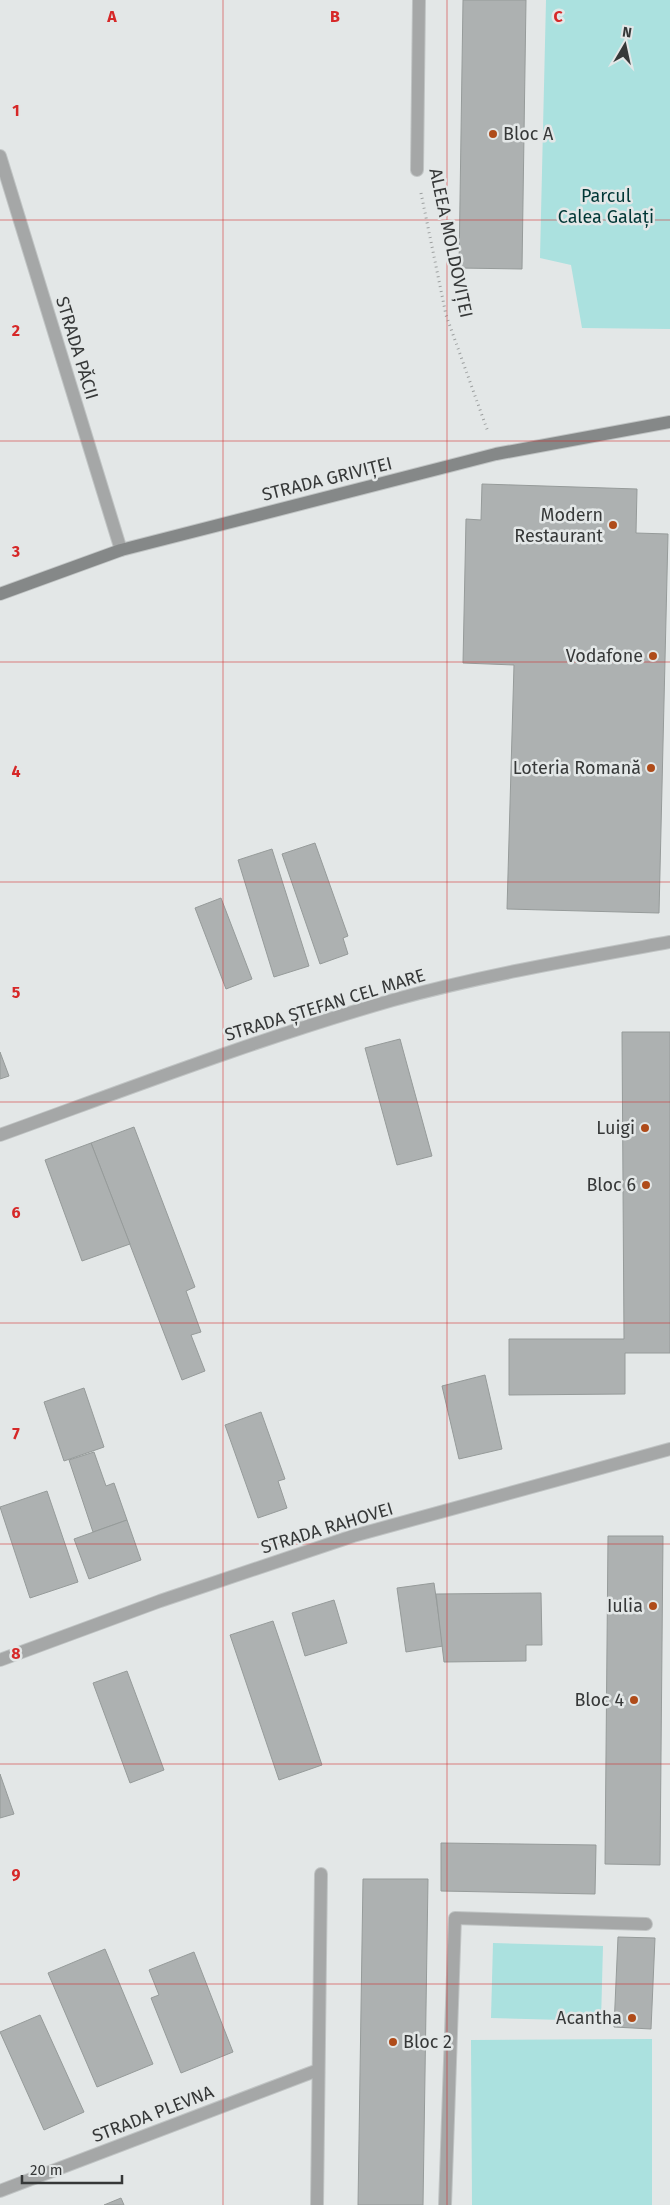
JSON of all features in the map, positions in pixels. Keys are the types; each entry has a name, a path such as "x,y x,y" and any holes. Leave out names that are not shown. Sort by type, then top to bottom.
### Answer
{"main road":[{"name":"STRADA GRIVIȚEI","path":"0,594 121,550 496,454 670,422"}],"street":[{"name":"ALEEA MOLDOVIȚEI","path":"417,170 419,0"},
{"name":"STRADA PĂCII","path":"0,156 121,550"},
{"name":"STRADA ȘTEFAN CEL MARE","path":"0,1135 207,1060 394,1000 480,978 670,942"},
{"name":"STRADA RAHOVEI","path":"0,1660 160,1601 353,1536 670,1448"},
{"path":"318,2205 321,1874"},
{"path":"445,2205 455,1918 646,1924"},
{"name":"STRADA PLEVNA","path":"0,2191 318,2070"}],"path":[{"name":"ALEEA MOLDOVIȚEI","path":"417,170 446,315 496,454"}],"green space":[{"name":"Parcul Calea Galați","path":"546,0 670,0 670,329 582,328 571,265 540,258"},
{"path":"493,1943 603,1946 601,2021 491,2018"},
{"path":"652,2039 652,2205 472,2205 471,2040"}],"building":[{"name":"Bloc A","path":"463,0 526,0 522,269 459,268"},
{"path":"482,484 637,489 636,533 668,534 659,913 507,909 514,665 463,663 466,519 481,520"},
{"path":"315,843 348,936 343,938 348,954 320,964 282,854"},
{"path":"272,849 309,966 274,977 238,860"},
{"path":"221,898 252,979 226,989 195,908"},
{"name":"Bloc 6","path":"622,1032 670,1032 670,1353 625,1353 625,1394 509,1395 509,1339 624,1339"},
{"path":"400,1039 432,1156 397,1165 365,1048"},
{"path":"0,1052 9,1076 0,1079"},
{"path":"134,1127 195,1287 186,1291 201,1332 191,1335 205,1371 182,1380 91,1143"},
{"path":"91,1143 130,1244 82,1261 45,1160"},
{"path":"485,1375 502,1449 459,1459 442,1386"},
{"path":"84,1388 104,1447 64,1461 44,1402"},
{"path":"261,1412 285,1479 278,1481 287,1508 258,1518 225,1425"},
{"path":"94,1452 106,1486 114,1483 127,1520 93,1532 69,1460"},
{"path":"47,1491 78,1582 30,1598 0,1507"},
{"path":"127,1520 141,1560 89,1579 74,1539"},
{"name":"Bloc 4","path":"608,1536 663,1536 660,1865 605,1864"},
{"path":"434,1583 443,1646 406,1652 397,1588"},
{"path":"541,1593 542,1645 526,1645 526,1661 444,1662 436,1594"},
{"path":"334,1600 347,1643 305,1656 292,1613"},
{"path":"273,1621 322,1765 279,1780 230,1635"},
{"path":"127,1671 164,1770 130,1783 93,1683"},
{"path":"0,1774 14,1814 0,1818"},
{"path":"441,1843 596,1845 595,1894 441,1891"},
{"name":"Bloc 2","path":"363,1879 428,1879 423,2205 358,2205"},
{"path":"618,1937 655,1938 651,2029 614,2027"},
{"path":"105,1949 153,2064 97,2087 48,1973"},
{"path":"194,1952 233,2052 181,2073 151,1998 159,1995 149,1970"},
{"path":"40,2015 84,2112 44,2130 0,2032"},
{"path":"121,2198 124,2205 104,2205"}],"place":[{"name":"Bloc A","path":"493,134"},
{"name":"Modern Restaurant","path":"613,525"},
{"name":"Vodafone","path":"653,656"},
{"name":"Loteria Romană","path":"651,768"},
{"name":"Luigi","path":"645,1128"},
{"name":"Bloc 6","path":"646,1185"},
{"name":"Iulia","path":"653,1606"},
{"name":"Bloc 4","path":"634,1700"},
{"name":"Acantha","path":"632,2018"},
{"name":"Bloc 2","path":"393,2042"}]}
